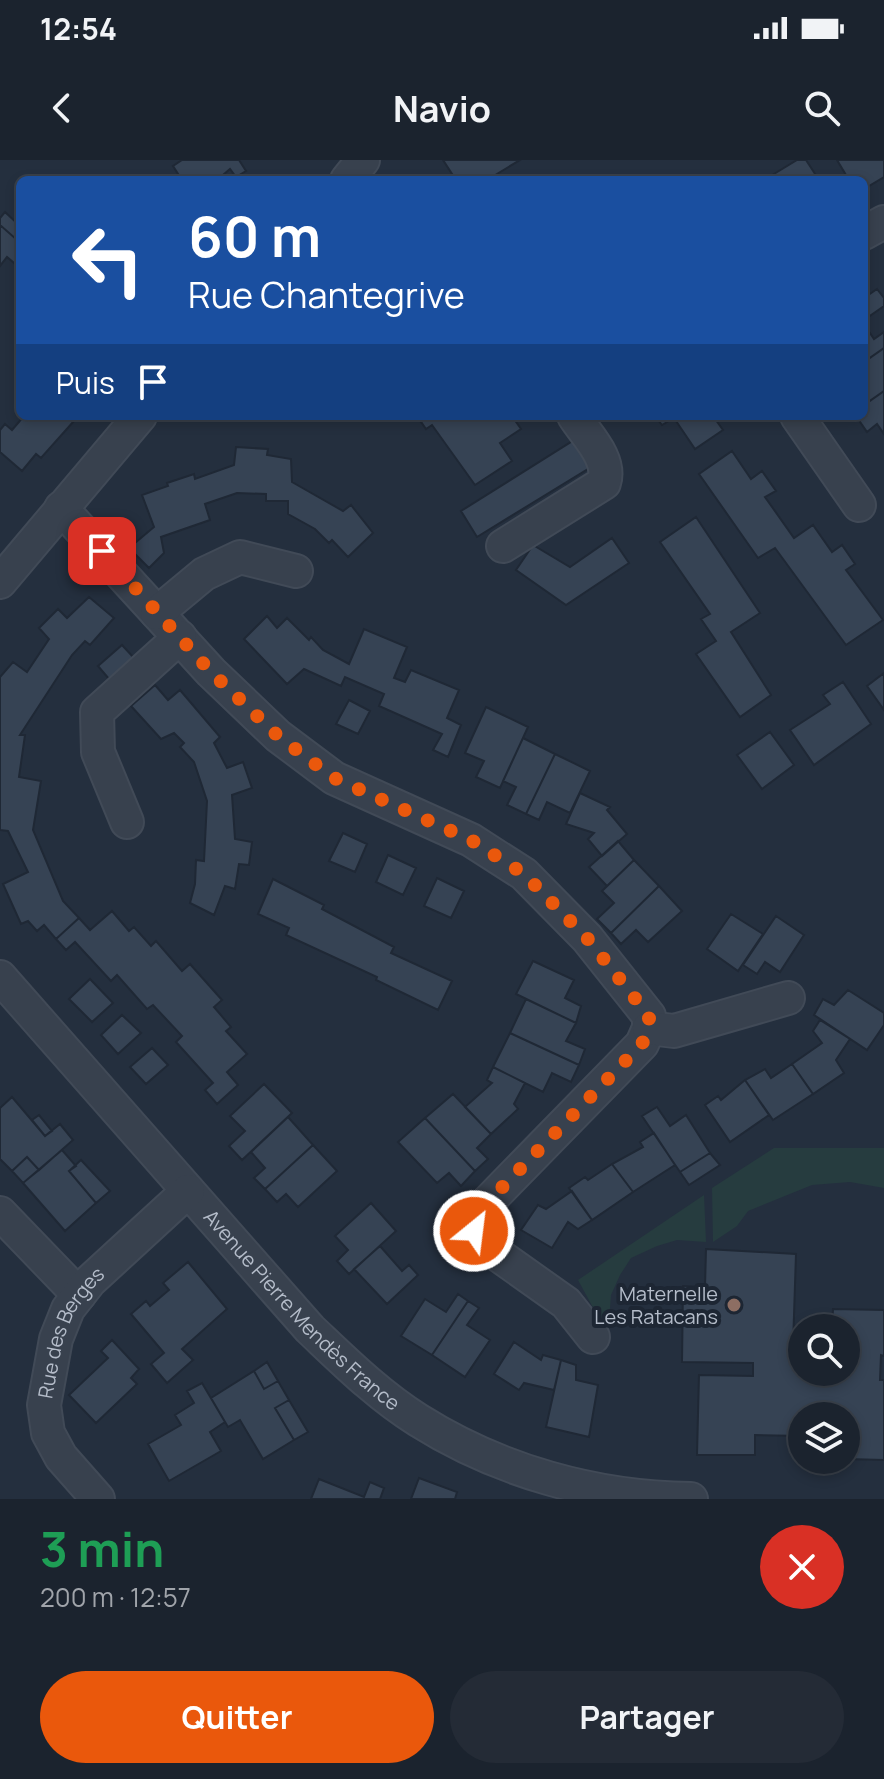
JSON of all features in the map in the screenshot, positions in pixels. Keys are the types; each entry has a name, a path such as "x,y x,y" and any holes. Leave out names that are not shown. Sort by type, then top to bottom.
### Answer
{"street":[{"path":"0,582 137,420"},
{"path":"503,546 604,483 608,472 602,457 577,420"},
{"path":"800,420 859,505"},
{"path":"61,508 211,672 278,736 334,778 471,840 524,874 587,938 649,1016 649,1028 642,1044 480,1210 475,1219 474,1231 480,1242 566,1303 593,1337"},
{"path":"157,613 204,574 240,557 296,571"},
{"path":"127,822 98,752 97,712 180,637"},
{"name":"Avenue Pierre Mendès France","path":"0,977 310,1329 362,1379 416,1419 476,1452 536,1474 596,1495 691,1499"},
{"path":"649,1028 674,1031 788,998"},
{"name":"Rue des Berges","path":"98,1499 61,1457 48,1433 44,1405 56,1339 68,1309 90,1281 188,1191"},
{"path":"0,1213 79,1295"}],"green space":[{"path":"774,1148 884,1148 884,1188 850,1182 812,1185 748,1211 737,1226 713,1242 712,1188"},
{"path":"704,1195 706,1242 677,1240 631,1258 611,1295 608,1335 578,1280"}],"building":[{"path":"182,160 239,160 246,171 238,176 230,169 224,176 179,176 173,166"},
{"path":"443,160 520,160 494,176 453,176"},
{"path":"797,160 806,160 816,176 771,176"},
{"path":"837,160 884,160 884,177 868,187 868,176 847,176"},
{"path":"5,212 16,222 16,239 0,225 0,218"},
{"path":"0,225 16,239 16,265 7,257 0,266"},
{"path":"877,289 884,298 884,306 868,317 868,295"},
{"path":"868,330 874,339 884,332 884,348 868,359"},
{"path":"884,348 884,391 868,402 868,359"},
{"path":"884,391 884,434 877,424 867,432 859,420 868,420 868,402"},
{"path":"21,420 74,421 41,458 36,454 22,471 0,452 0,430 5,424 12,430"},
{"path":"420,420 515,420 521,429 500,443 512,461 475,485 432,425 426,429"},
{"path":"675,420 716,420 723,430 695,449"},
{"path":"579,437 596,464 477,537 461,511"},
{"path":"236,447 268,449 267,455 291,459 292,482 343,511 351,505 373,533 348,557 332,540 329,543 315,529 288,514 288,501 266,501 266,494 237,493 205,504 210,520 161,537 164,553 149,568 129,548 154,527 142,495 194,474 195,479 234,465"},
{"path":"732,451 751,479 762,471 776,491 765,497 794,538 813,525 832,552 842,545 855,564 846,570 883,620 846,645 775,548 758,558 699,474"},
{"path":"696,517 760,613 731,632 771,695 740,717 696,654 716,641 701,619 710,614 660,542"},
{"path":"612,538 629,563 566,605 516,570 533,545 570,567"},
{"path":"89,597 114,618 90,645 85,641 72,655 20,735 25,735 19,777 41,781 33,830 63,901 79,918 56,939 44,925 37,931 28,921 21,924 3,884 28,872 8,831 0,830 0,677 13,662 27,672 49,639 39,628 58,609 67,618"},
{"path":"267,616 277,628 287,618 309,640 311,637 323,650 349,664 364,629 407,647 394,678 405,682 411,670 459,690 447,718 461,725 448,757 433,750 442,734 379,706 384,694 345,677 341,686 304,669 287,684 244,639"},
{"path":"122,645 134,658 109,679 98,666"},
{"path":"884,673 884,710 867,686"},
{"path":"843,682 871,724 814,765 790,730 830,704 823,695"},
{"path":"155,685 168,700 180,690 220,737 214,743 227,768 243,762 252,788 232,795 235,839 252,842 249,865 239,864 235,889 225,886 214,915 190,903 196,860 204,861 207,801 194,762 180,747 184,743 174,733 161,739 131,706"},
{"path":"349,700 370,711 358,734 336,724"},
{"path":"486,707 528,727 500,788 476,777 484,761 465,753"},
{"path":"770,732 794,765 762,789 737,755"},
{"path":"523,738 555,754 526,814 507,805 516,787 503,781"},
{"path":"555,754 590,771 570,813 547,802 539,820 526,814"},
{"path":"580,793 610,807 607,810 627,834 602,856 588,839 594,833 566,824"},
{"path":"343,833 367,844 355,872 329,861"},
{"path":"618,841 634,860 607,886 589,867"},
{"path":"388,855 416,868 403,895 376,882"},
{"path":"634,860 659,886 611,933 597,919 614,903 602,891"},
{"path":"437,878 464,891 451,918 424,906"},
{"path":"273,879 394,947 391,953 452,981 438,1010 376,980 377,977 286,935 289,928 258,914"},
{"path":"659,886 682,911 648,942 636,930 621,944 611,933"},
{"path":"112,911 129,931 134,927 151,946 156,941 182,971 190,964 222,1000 214,1007 231,1027 226,1031 247,1054 227,1072 238,1085 217,1104 205,1090 213,1083 176,1042 182,1036 153,1005 147,1009 117,975 111,981 75,942 66,950 56,939 79,918 90,930"},
{"path":"731,914 763,934 738,971 707,949"},
{"path":"776,916 804,935 780,972 765,962 757,974 743,965"},
{"path":"533,961 574,980 565,998 581,1006 576,1023 516,994"},
{"path":"90,979 113,1003 92,1022 69,999"},
{"path":"848,990 884,1013 884,1025 867,1050 814,1015 823,999 834,1005"},
{"path":"526,999 576,1023 566,1041 585,1049 579,1065 510,1033"},
{"path":"122,1015 141,1033 118,1054 101,1035"},
{"path":"820,1020 850,1039 836,1060 844,1073 813,1094 792,1064 822,1043 813,1031"},
{"path":"510,1033 579,1065 571,1082 552,1073 543,1092 493,1067"},
{"path":"152,1048 168,1065 146,1084 130,1067"},
{"path":"792,1064 813,1094 773,1120 745,1080 765,1069 771,1078"},
{"path":"493,1067 525,1083 514,1104 518,1109 491,1134 465,1107 492,1083 487,1080"},
{"path":"745,1080 769,1115 730,1142 705,1105 718,1096 721,1100"},
{"path":"264,1084 292,1113 242,1160 229,1146 245,1131 230,1116"},
{"path":"453,1094 491,1134 477,1148 488,1159 475,1171 425,1118"},
{"path":"12,1097 45,1136 60,1124 73,1140 39,1170 27,1157 12,1171 0,1159 0,1108"},
{"path":"657,1107 670,1126 686,1115 710,1153 680,1172 642,1116"},
{"path":"39,1115 52,1131 45,1136 32,1120"},
{"path":"288,1117 313,1145 265,1189 254,1178 265,1168 251,1152"},
{"path":"425,1118 475,1171 461,1186 449,1173 437,1183 398,1142"},
{"path":"654,1133 675,1165 633,1192 612,1164 643,1147 640,1142"},
{"path":"313,1145 337,1171 298,1207 286,1194 277,1202 265,1189"},
{"path":"62,1150 76,1166 69,1171 96,1203 65,1231 23,1183"},
{"path":"710,1153 720,1165 689,1185 680,1172"},
{"path":"27,1157 39,1170 23,1183 12,1171"},
{"path":"81,1160 110,1191 96,1203 69,1171"},
{"path":"612,1164 633,1192 592,1220 569,1188"},
{"path":"572,1191 592,1220 578,1229 568,1222 552,1248 521,1230 538,1205 546,1209"},
{"path":"371,1203 396,1231 349,1274 337,1261 348,1250 335,1236"},
{"path":"380,1246 402,1271 409,1265 418,1275 387,1304 354,1269"},
{"path":"706,1249 796,1254 794,1314 788,1314 788,1386 860,1386 860,1314 833,1314 833,1309 884,1310 884,1356 881,1355 880,1380 884,1380 884,1460 860,1459 860,1402 788,1402 788,1436 755,1435 755,1455 697,1455 699,1375 753,1376 753,1363 682,1362 683,1286 705,1287"},
{"path":"188,1262 227,1309 182,1349 193,1360 167,1383 151,1364 164,1353 131,1314 146,1301 150,1306 169,1290 163,1283"},
{"path":"458,1294 468,1301 432,1355 401,1336 425,1299 446,1312"},
{"path":"468,1301 479,1308 467,1325 490,1340 465,1377 432,1355"},
{"path":"112,1340 139,1369 131,1378 137,1384 96,1423 69,1395 108,1358 101,1351"},
{"path":"514,1342 541,1360 543,1355 561,1360 554,1390 524,1383 519,1390 494,1374"},
{"path":"561,1360 576,1365 576,1380 598,1385 589,1437 546,1427"},
{"path":"267,1362 278,1381 264,1389 254,1371"},
{"path":"254,1371 264,1389 278,1381 289,1400 275,1408 294,1440 263,1459 240,1420 228,1427 211,1398"},
{"path":"202,1383 225,1422 210,1432 221,1451 169,1481 148,1444 181,1425 175,1415 194,1403 187,1391"},
{"path":"289,1400 308,1432 294,1440 275,1408"},
{"path":"419,1478 457,1492 455,1499 411,1499"},
{"path":"319,1479 364,1497 370,1482 384,1488 380,1499 311,1499"}],"place":[{"name":"Maternelle Les Ratacans","path":"734,1305"}],"route":[{"path":"102,551 211,672 278,736 334,778 471,840 524,874 587,938 649,1016 649,1028 642,1044 480,1210 474,1231"}]}
